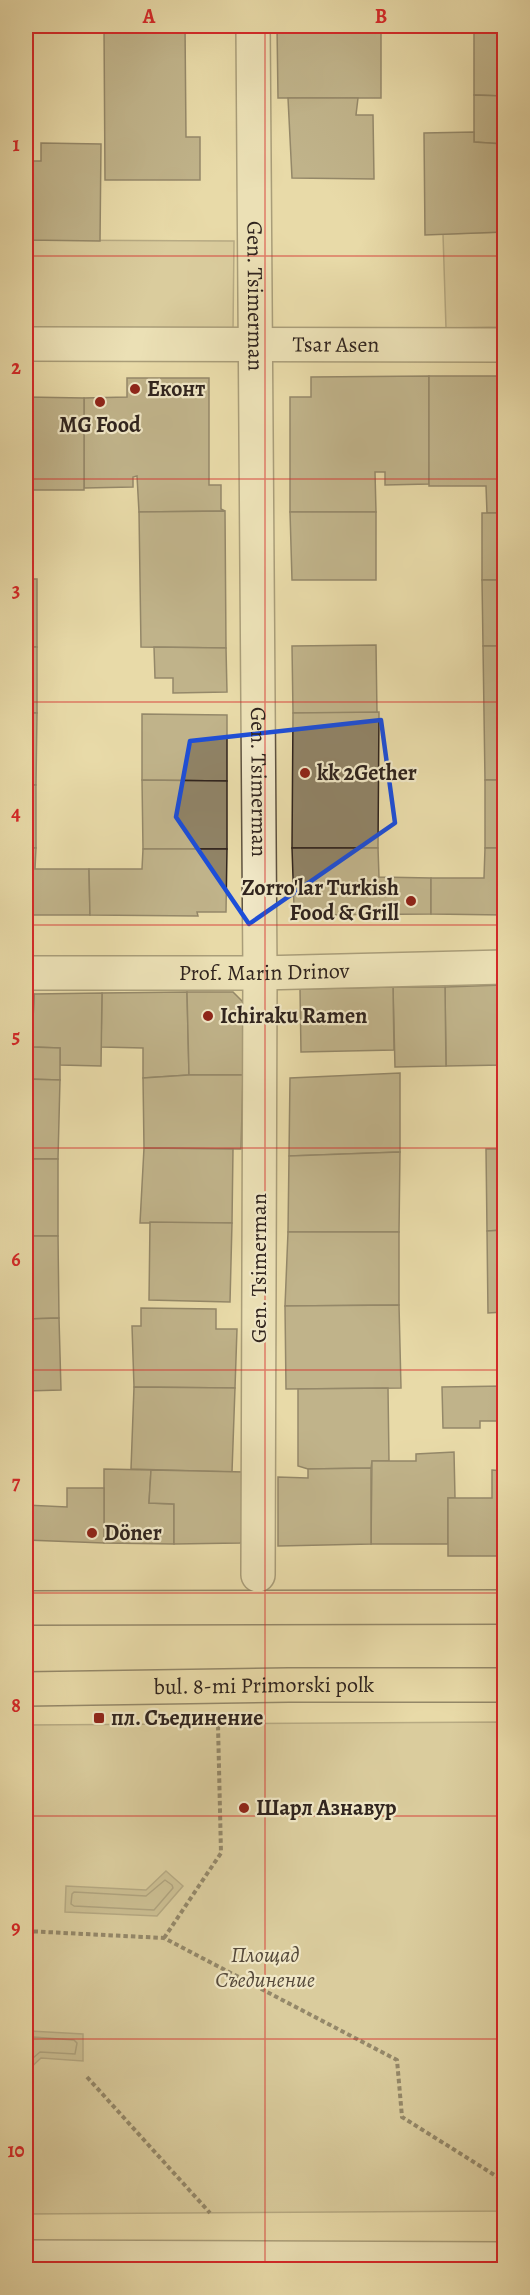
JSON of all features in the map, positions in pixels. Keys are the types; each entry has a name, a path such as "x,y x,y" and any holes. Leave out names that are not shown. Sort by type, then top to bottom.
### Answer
{"main road":[{"path":"26,1608 504,1607"},
{"name":"bul. 8-mi Primorski polk","path":"26,1689 504,1685"}],"street":[{"name":"Gen. Tsimerman","path":"253,26 260,973 258,1575"},
{"name":"Tsar Asen","path":"26,344 504,345"},
{"name":"Prof. Marin Drinov","path":"26,974 260,973 504,967"},
{"path":"26,2257 504,2259"}],"path":[{"path":"164,1938 221,1853 218,1743"},
{"path":"26,1931 164,1938 397,2060 402,2117 504,2181"},
{"path":"87,2077 210,2212"}],"highlighted area":[{"path":"381,720 395,823 249,924 176,817 190,741"}],"green space":[{"path":"504,232 504,327 446,328 443,234"},
{"path":"26,240 234,241 233,331 26,331"},
{"name":"Площад Съединение","path":"504,1722 504,2211 26,2214 26,1725"}],"water":[{"path":"166,1871 183,1886 157,1916 65,1912 66,1886 146,1890"},
{"path":"30,2031 83,2034 83,2061 41,2058 26,2072 26,2036"}],"building":[{"path":"104,26 185,26 186,137 200,137 200,180 105,180"},
{"path":"277,26 381,26 381,98 278,98"},
{"path":"474,26 504,26 504,30 474,28"},
{"path":"474,28 504,30 504,96 474,95"},
{"path":"474,95 504,96 504,144 474,142"},
{"path":"288,98 358,98 356,115 373,115 374,179 292,178"},
{"path":"474,132 474,142 504,144 504,232 425,235 424,133"},
{"path":"41,143 101,144 100,241 26,240 26,161 41,161"},
{"path":"429,376 429,484 385,485 385,472 375,472 376,512 290,512 290,397 311,397 311,377"},
{"path":"429,376 504,376 504,513 487,513 486,486 429,486"},
{"path":"127,378 209,378 209,485 221,485 221,509 225,511 139,512 137,476 133,477 133,487 84,488 84,398 127,397"},
{"path":"26,397 84,398 84,490 29,490 29,510 26,510"},
{"path":"26,510 29,510 30,579 26,579"},
{"path":"225,511 226,648 141,647 139,512"},
{"path":"290,512 376,512 376,580 292,580"},
{"path":"482,513 504,513 504,580 482,580"},
{"path":"26,579 37,579 37,647 26,647"},
{"path":"482,580 504,580 504,646 483,646"},
{"path":"376,645 377,713 293,713 292,646"},
{"path":"483,646 504,646 504,780 485,780"},
{"path":"26,647 37,647 37,713 26,713"},
{"path":"154,647 226,648 227,692 173,693 173,678 155,678"},
{"path":"379,712 378,848 292,848 293,713"},
{"path":"26,713 37,713 36,785 26,785"},
{"path":"142,714 227,715 227,781 142,780"},
{"path":"142,780 227,781 227,849 143,849"},
{"path":"485,780 504,780 504,848 485,848"},
{"path":"26,785 36,785 36,848 26,848"},
{"path":"26,848 36,848 35,869 89,869 90,915 26,915"},
{"path":"292,848 378,848 379,877 431,878 431,914 303,915 294,907"},
{"path":"485,848 504,848 504,915 431,914 431,878 484,878"},
{"path":"143,849 227,849 226,912 197,912 198,916 90,915 89,869 142,869"},
{"path":"503,985 504,1065 446,1066 445,987"},
{"path":"393,987 445,987 446,1066 395,1067"},
{"path":"393,987 394,1050 301,1052 300,989"},
{"path":"187,992 189,1075 143,1078 143,1048 101,1047 102,993"},
{"path":"187,992 233,992 243,1002 243,1075 189,1075"},
{"path":"102,993 101,1066 60,1065 60,1048 32,1047 34,994"},
{"path":"26,994 34,994 32,1047 60,1048 60,1080 26,1079"},
{"path":"400,1073 400,1152 289,1156 290,1078"},
{"path":"243,1075 241,1149 144,1148 143,1078"},
{"path":"26,1079 60,1080 58,1159 26,1159"},
{"path":"144,1148 233,1149 232,1223 140,1223"},
{"path":"486,1149 504,1149 504,1230 487,1231"},
{"path":"400,1152 399,1232 288,1232 289,1156"},
{"path":"26,1159 58,1159 58,1236 26,1236"},
{"path":"150,1222 232,1223 230,1302 149,1300"},
{"path":"504,1230 504,1312 488,1313 487,1231"},
{"path":"288,1232 399,1232 399,1305 285,1306"},
{"path":"26,1236 58,1236 59,1318 26,1319"},
{"path":"399,1305 401,1388 286,1389 285,1306"},
{"path":"141,1308 216,1309 216,1329 237,1329 235,1388 134,1387 132,1326 141,1326"},
{"path":"501,1312 504,1312 504,1376 501,1376"},
{"path":"59,1318 61,1390 26,1391 26,1319"},
{"path":"504,1386 504,1463 497,1462 497,1421 480,1421 480,1428 443,1428 442,1387"},
{"path":"134,1387 235,1388 232,1472 131,1469"},
{"path":"388,1388 389,1461 372,1461 371,1468 308,1469 298,1466 298,1389"},
{"path":"454,1452 455,1498 448,1498 448,1544 371,1544 372,1461 416,1461 416,1454"},
{"path":"371,1468 371,1544 278,1546 278,1477 308,1478 308,1469"},
{"path":"104,1469 151,1470 149,1503 174,1504 174,1544 104,1543"},
{"path":"151,1470 245,1472 247,1537 240,1543 174,1544 174,1504 149,1503"},
{"path":"492,1470 504,1471 504,1556 448,1556 448,1498 492,1498"},
{"path":"67,1488 104,1488 104,1543 26,1540 26,1505 67,1507"}],"place":[{"name":"Еконт","path":"135,389"},
{"name":"MG Food","path":"100,402"},
{"name":"kk 2Gether","path":"305,773"},
{"name":"Zorro'lar Turkish Food & Grill","path":"411,901"},
{"name":"Ichiraku Ramen","path":"208,1016"},
{"name":"Döner","path":"92,1533"},
{"name":"пл. Съединение","path":"99,1718"},
{"name":"Шарл Азнавур","path":"244,1808"}]}
